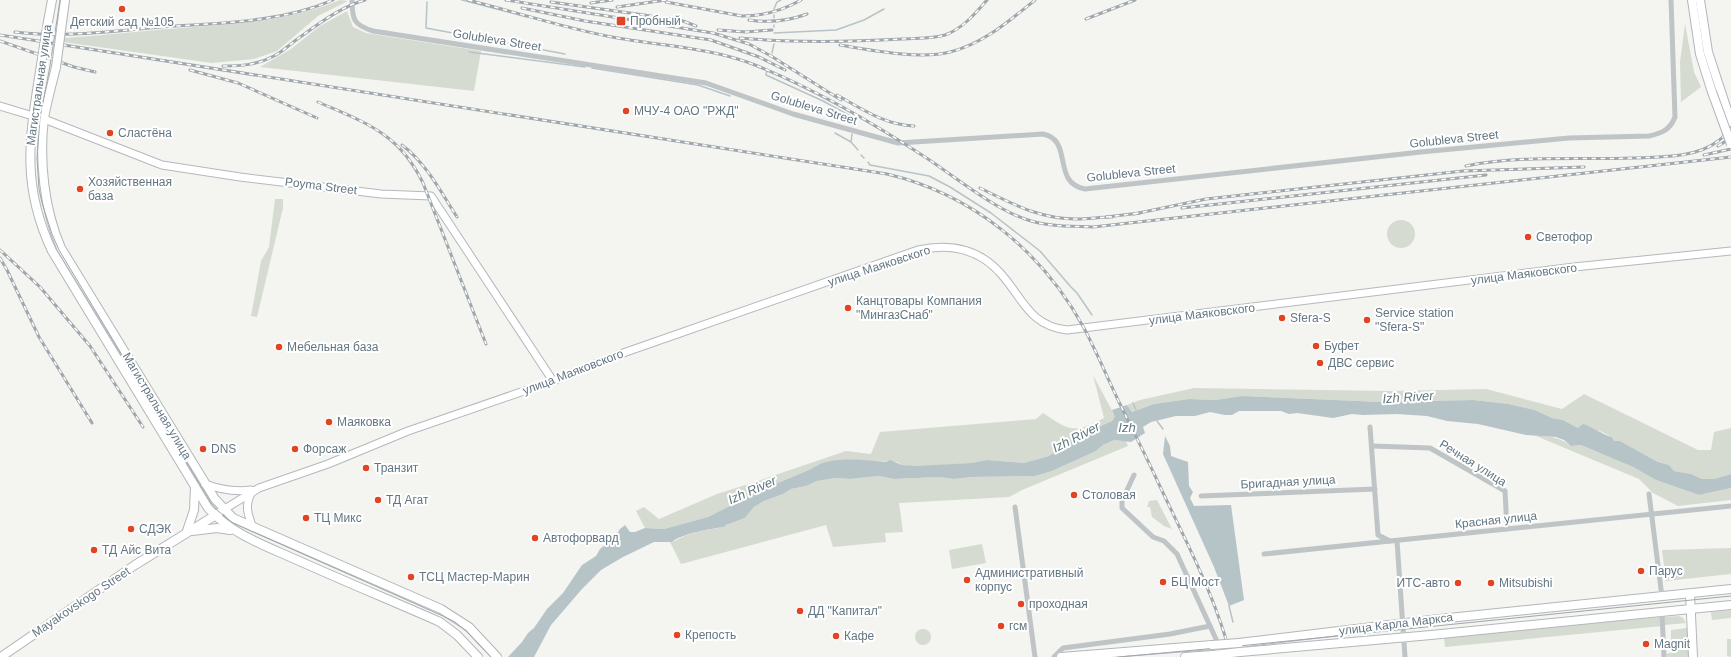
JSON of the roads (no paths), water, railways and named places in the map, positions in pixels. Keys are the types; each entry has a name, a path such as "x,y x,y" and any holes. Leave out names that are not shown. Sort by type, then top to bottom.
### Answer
{"main road":[{"name":"Магистральная улица","path":"52,0 30,136 30,174 32,192 43,231 56,258 195,487 214,515 233,530 440,622 457,635 478,657"},
{"name":"Магистральная улица","path":"65,0 56,67 44,119 43,138 46,187 54,231 61,248 204,484 223,510 233,518 441,610 469,627 497,657"},
{"path":"1692,0 1699,49 1715,91 1731,144"},
{"path":"1700,0 1715,91 1731,122"},
{"name":"Poyma Street","path":"0,106 44,119 162,165 240,177 381,194 431,196 553,381"},
{"name":"улица Маяковского","path":"223,510 253,490 328,464 408,431 553,381 626,352 711,322 808,290 918,250 934,247 944,246 957,248 982,257 1002,275 1032,315 1041,322 1050,326 1067,330 1574,267 1731,251"},
{"path":"1723,252 1731,256"},
{"path":"204,484 227,491 236,492 253,490"},
{"path":"195,487 194,510 187,531 211,528 233,530"},
{"path":"253,490 247,502 247,509 253,528"},
{"name":"Mayakovskogo Street","path":"1,657 44,626 187,531 223,510"},
{"name":"улица Карла Маркса","path":"1061,657 1214,642 1239,643 1403,623 1731,589"},
{"path":"1690,594 1692,609 1693,657"},
{"name":"улица Карла Маркса","path":"1185,657 1662,613 1731,605"}],"street":[{"name":"Golubleva Street","path":"352,0 352,11 356,22 361,27 374,31 706,83 793,114 842,126 898,144 1043,134 1049,135 1055,139 1060,147 1068,178 1077,188 1085,189 1429,151 1569,138 1649,136 1658,134 1666,131 1672,126 1675,117 1671,0"},
{"path":"1370,427 1378,535 1390,542"},
{"name":"Речная улица","path":"1372,446 1430,448 1505,492 1507,529"},
{"path":"1134,475 1122,501 1122,508 1153,537 1164,541 1177,554 1210,626 1214,642"},
{"name":"Бригадная улица","path":"1201,496 1375,488"},
{"path":"1649,494 1662,597"},
{"name":"Красная улица","path":"1264,554 1731,506"},
{"path":"1015,507 1035,657"},
{"path":"1397,541 1405,657"},
{"path":"1662,613 1664,657"},
{"path":"1054,657 1063,648 1170,634 1210,626"}],"water":[{"name":"Izh","path":"1242,396 1382,402 1473,400 1509,404 1535,410 1552,418 1563,420 1578,428 1583,424 1587,425 1612,437 1614,441 1620,441 1658,462 1669,465 1674,471 1691,474 1702,479 1714,479 1731,474 1731,488 1699,495 1656,480 1633,467 1581,445 1571,446 1564,440 1556,437 1526,435 1478,424 1447,421 1427,416 1352,414 1333,418 1297,413 1289,414 1281,411 1239,411 1232,415 1210,412 1195,416 1176,416 1151,422 1143,427 1145,433 1131,442 1114,440 1103,445 1096,451 1052,471 1035,476 972,477 954,479 939,477 894,479 879,476 850,479 836,478 817,481 806,486 791,489 783,494 764,501 754,507 745,518 724,527 704,530 683,536 672,542 654,542 623,557 601,570 582,589 551,625 534,657 508,657 534,628 547,609 563,593 582,565 596,556 600,549 606,544 612,542 620,529 625,525 630,532 635,532 645,528 664,529 708,517 757,492 818,465 837,460 886,462 890,460 902,465 916,466 971,463 987,460 1024,463 1049,456 1069,441 1112,421 1115,417 1112,410 1127,405 1132,412 1154,404 1189,399 1215,400"},
{"path":"1165,436 1170,446 1171,456 1188,462 1189,486 1193,492 1190,498 1194,506 1231,505 1244,600 1229,606 1214,567 1163,454"}],"waterway":[{"path":"462,0 527,17"},
{"path":"774,9 777,2 781,0"},
{"path":"427,2 426,28 565,54"},
{"path":"774,33 836,30 864,20 884,9"},
{"path":"772,53 774,44"},
{"path":"469,52 585,67"},
{"path":"592,68 698,85 730,96"},
{"path":"767,70 766,75 823,101 854,118 853,126"},
{"path":"835,133 851,142 858,150"},
{"path":"851,142 852,134"},
{"path":"861,155 864,158"},
{"path":"868,162 870,165 929,176 950,187 991,213 1040,251 1077,293 1092,315"},
{"path":"1133,403 1136,410"},
{"path":"1157,421 1163,429"},
{"path":"1229,606 1233,622"}],"tram line":[{"path":"60,0 40,118 37,158 39,189 42,203 59,250 211,503 218,511 233,523 455,622 466,631 491,657"},
{"path":"1118,657 1731,596"}],"railway":[{"path":"15,32 33,34 69,34 248,21 270,18 313,8 333,0"},
{"path":"223,66 249,64 268,59 280,53 329,17 347,7 365,0"},
{"path":"468,0 558,25 612,37 720,54 755,65 799,84 863,118 925,157 987,200 1025,219 1050,225 1093,227 1731,157"},
{"path":"506,0 713,33 749,44 841,100"},
{"path":"591,3 612,0"},
{"path":"617,7 666,0"},
{"path":"666,2 742,16 772,12 801,0"},
{"path":"740,38 821,42 935,37 945,35 963,25 987,0"},
{"path":"840,45 880,52 910,55 950,52 985,38 1035,0"},
{"path":"1086,19 1135,0"},
{"path":"551,2 683,21 696,26"},
{"path":"522,8 585,21 711,40 759,57 785,70"},
{"path":"749,20 778,21 807,14"},
{"path":"718,30 746,32 772,30"},
{"path":"0,35 887,174 918,183 948,196 976,211 1002,230 1026,251 1047,274 1067,300 1089,337 1198,567 1208,589 1231,657"},
{"path":"0,41 74,67 95,72"},
{"path":"190,70 238,83 317,118"},
{"path":"837,95 865,111 883,119 893,123 914,126"},
{"path":"318,102 351,116 380,132 392,141 414,166 423,183 486,344"},
{"path":"1466,166 1507,160 1528,159 1677,156 1700,151 1709,147 1722,138 1731,128"},
{"path":"1718,146 1731,138"},
{"path":"402,145 411,152 426,169 457,217"},
{"path":"1704,155 1731,149"},
{"path":"1134,214 1206,199 1463,171 1584,167"},
{"path":"1182,208 1486,175"},
{"path":"980,188 1027,210 1050,216 1077,219 1112,217"},
{"path":"1106,217 1140,213"},
{"path":"0,250 40,287 90,346 143,427"},
{"path":"0,258 39,337 92,423"}],"place":[{"name":"Детский сад №105","path":"122,9"},
{"name":"Пробный","path":"621,21"},
{"name":"МЧУ-4 ОАО \"РЖД\"","path":"626,111"},
{"name":"Сластёна","path":"110,133"},
{"name":"Хозяйственная база","path":"80,189"},
{"name":"Светофор","path":"1528,237"},
{"name":"Канцтовары Компания \"МингазСнаб\"","path":"848,308"},
{"name":"Sfera-S","path":"1282,318"},
{"name":"Service station \"Sfera-S\"","path":"1367,320"},
{"name":"Буфет","path":"1316,346"},
{"name":"Мебельная база","path":"279,347"},
{"name":"ДВС сервис","path":"1320,363"},
{"name":"Маяковка","path":"329,422"},
{"name":"DNS","path":"203,449"},
{"name":"Форсаж","path":"295,449"},
{"name":"Транзит","path":"366,468"},
{"name":"Столовая","path":"1074,495"},
{"name":"ТД Агат","path":"378,500"},
{"name":"ТЦ Микс","path":"306,518"},
{"name":"СДЭК","path":"131,529"},
{"name":"Автофорвард","path":"535,538"},
{"name":"ТД Айс Вита","path":"94,550"},
{"name":"Парус","path":"1641,571"},
{"name":"ТСЦ Мастер-Марин","path":"411,577"},
{"name":"Административный корпус","path":"967,580"},
{"name":"БЦ Мост","path":"1163,582"},
{"name":"ИТС-авто","path":"1458,583"},
{"name":"Mitsubishi","path":"1491,583"},
{"name":"проходная","path":"1021,604"},
{"name":"ДД \"Капитал\"","path":"800,611"},
{"name":"гсм","path":"1001,626"},
{"name":"Крепость","path":"677,635"},
{"name":"Кафе","path":"836,636"},
{"name":"Magnit","path":"1646,644"}],"water label":[{"name":"Izh River","path":"1408,397"},
{"name":"Izh River","path":"1076,437"},
{"name":"Izh River","path":"752,490"}]}
